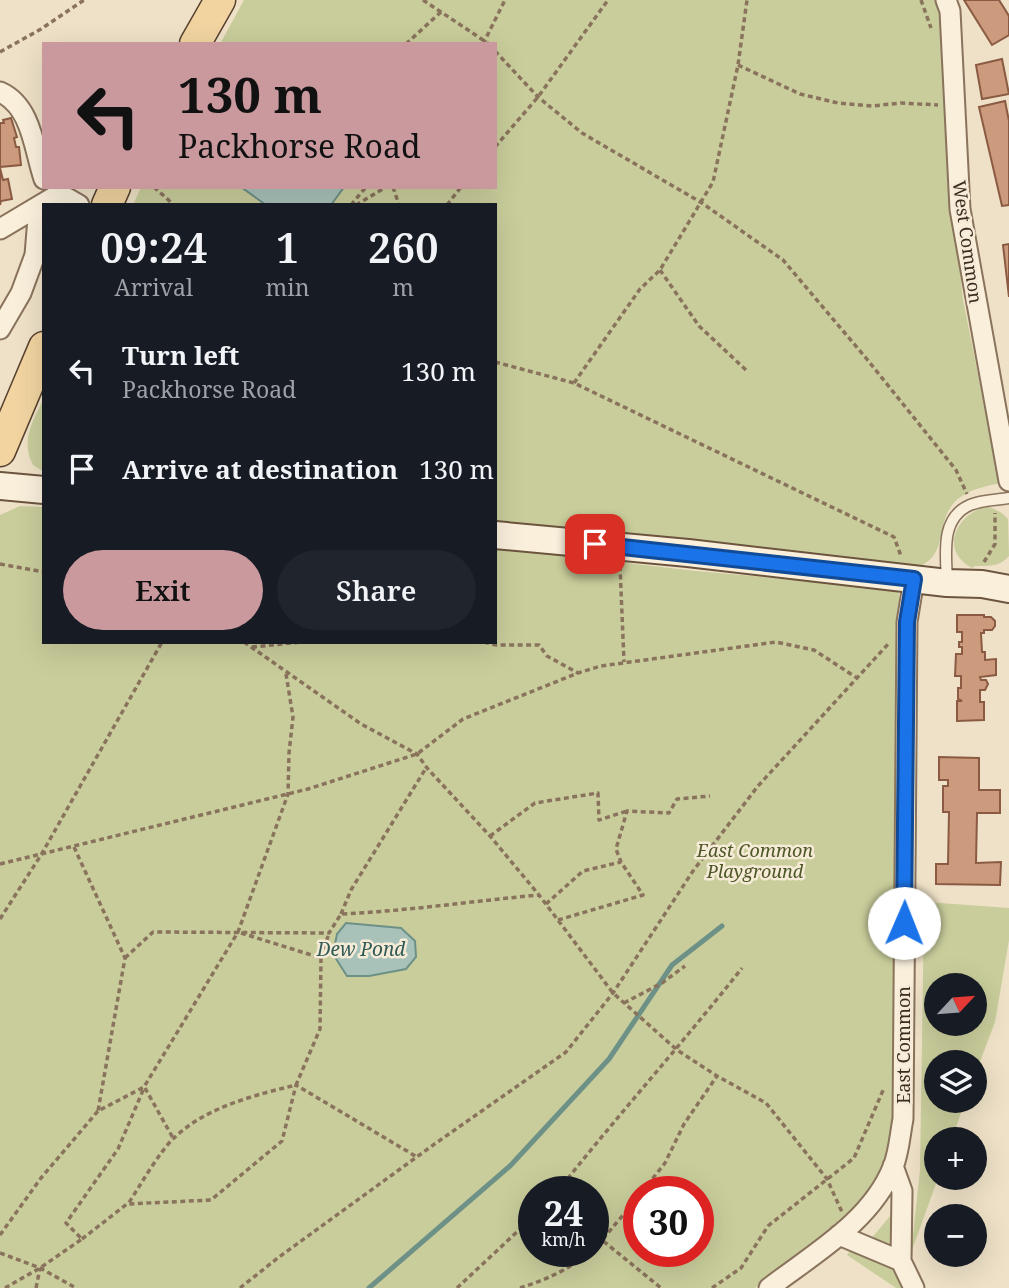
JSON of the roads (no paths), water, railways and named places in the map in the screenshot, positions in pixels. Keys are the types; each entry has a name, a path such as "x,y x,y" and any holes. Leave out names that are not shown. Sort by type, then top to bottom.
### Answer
{"main road":[{"path":"196,42 220,0"},
{"path":"0,452 42,351"},
{"path":"0,486 42,490"},
{"path":"497,535 620,546 947,583 982,584 1009,589"}],"street":[{"name":"West Common","path":"946,0 950,11 960,209 1002,410 1009,481"},
{"path":"0,92 23,111 42,173"},
{"path":"0,229 46,197 67,198 76,203"},
{"path":"1,327 21,293 35,255 42,218"},
{"name":"East Common","path":"769,1288 844,1231 874,1201 893,1166 903,1119 907,622 914,579"},
{"path":"893,1166 902,1191 901,1261 914,1288"},
{"path":"844,1231 901,1261"}],"lane":[{"path":"947,583 949,524 957,513 971,504 1009,498"}],"water":[{"path":"244,189 343,189 332,203 263,203"},
{"name":"Dew Pond","path":"346,923 401,928 415,941 416,957 406,969 369,976 347,976 333,954 337,934"}],"waterway":[{"path":"369,1288 510,1166 609,1059 672,965 722,926"}],"park label":[{"name":"East Common Playground","path":"755,860"}]}
